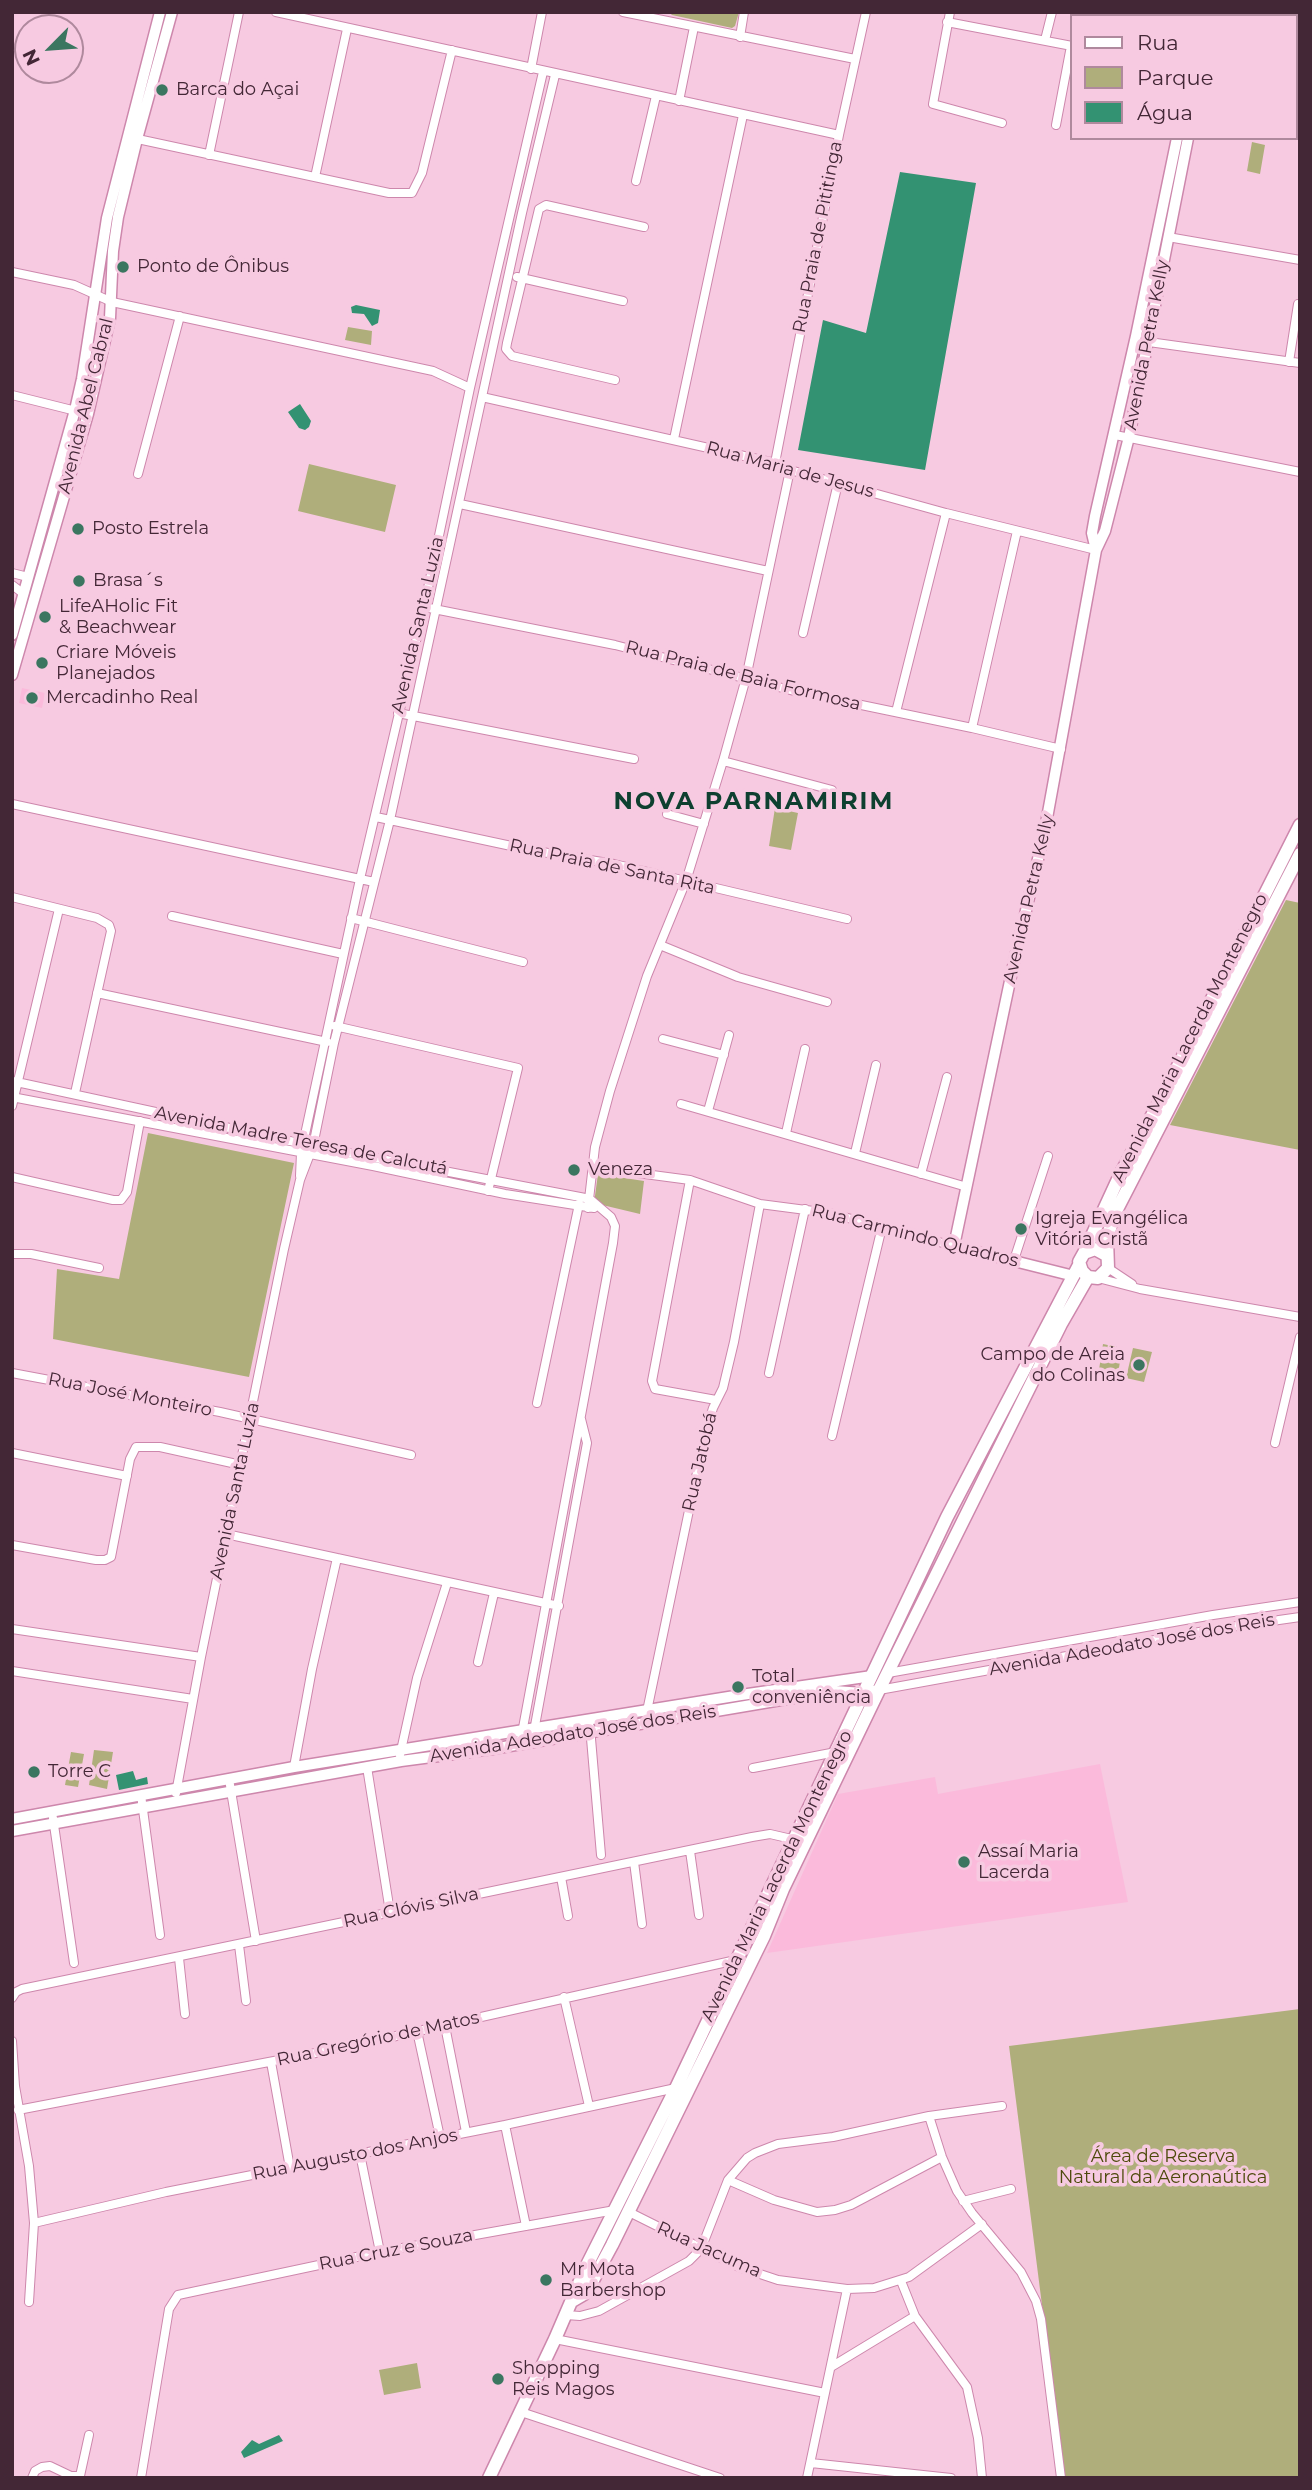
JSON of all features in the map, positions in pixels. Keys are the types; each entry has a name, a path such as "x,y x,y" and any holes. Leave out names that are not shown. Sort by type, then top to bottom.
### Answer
{"main road":[{"name":"Avenida Abel Cabral","path":"12,675 88,414 106,336 112,302 115,234 132,138 160,12"},
{"name":"Avenida Abel Cabral","path":"12,635 16,609 24,594 75,410 107,218 172,12"},
{"name":"Avenida Petra Kelly","path":"1096,550 1092,533 1095,516 1115,435 1177,140"},
{"name":"Avenida Petra Kelly","path":"954,1246 1014,962 1033,889 1096,550 1105,531 1129,437 1188,140"},
{"name":"Avenida Maria Lacerda Montenegro","path":"572,2301 584,2294 591,2284 629,2212 764,1936 836,1752 947,1517 1079,1265 1115,1185 1300,825"},
{"name":"Avenida Maria Lacerda Montenegro","path":"489,2478 581,2278 676,2088 736,1960 880,1690 1061,1324 1107,1261 1107,1239 1114,1214 1300,854"},
{"name":"Rua Carmindo Quadros","path":"954,1246 1014,1259 1079,1265"},
{"path":"1093,1277 1082,1271 1079,1265 1095,1249 1107,1261"},
{"name":"Avenida Adeodato José dos Reis","path":"12,1819 294,1767 520,1744 589,1727 872,1676"},
{"name":"Avenida Adeodato José dos Reis","path":"648,1717 834,1690 864,1693 880,1690"},
{"name":"Avenida Adeodato José dos Reis","path":"12,1831 367,1767 401,1756 522,1731 589,1727"}],"street":[{"path":"209,155 239,12"},
{"path":"276,12 839,135"},
{"path":"531,69 542,12"},
{"path":"623,12 661,16 694,27 855,59"},
{"path":"740,37 744,12"},
{"name":"Rua Praia de Pititinga","path":"775,463 839,135 866,12"},
{"path":"950,12 933,104 1002,123"},
{"path":"1045,40 1052,12"},
{"path":"947,22 1070,46"},
{"path":"679,101 694,27"},
{"path":"315,177 347,29"},
{"path":"132,138 389,192 412,193 419,183 452,50"},
{"path":"1056,125 1070,51"},
{"name":"Avenida Santa Luzia","path":"176,1802 176,1789 201,1657 300,1180 302,1149 324,1041 424,607 470,388 542,72"},
{"name":"Avenida Santa Luzia","path":"300,1180 312,1151 334,1043 390,820 555,75"},
{"path":"636,181 656,96"},
{"path":"674,439 743,115"},
{"path":"615,380 509,354 507,343 537,212 542,206 644,227"},
{"path":"1168,237 1300,260"},
{"path":"12,272 74,285 112,302 433,371 470,388"},
{"path":"509,275 623,301"},
{"path":"1289,362 1298,304"},
{"path":"138,474 180,316"},
{"path":"1149,342 1300,363"},
{"path":"12,395 88,414"},
{"name":"Rua Maria de Jesus","path":"482,397 775,463 790,470 946,513 1096,550"},
{"path":"1115,435 1300,472"},
{"path":"520,1744 614,1232 614,1221 600,1208 589,1204 599,1129 629,1028 686,881 723,761 746,678 790,470"},
{"path":"803,633 838,483"},
{"path":"460,504 768,571"},
{"path":"896,712 946,513"},
{"path":"972,728 1017,531"},
{"path":"12,573 29,577"},
{"path":"12,585 24,594"},
{"name":"Rua Praia de Baia Formosa","path":"424,607 615,645 827,698 1061,749"},
{"path":"398,712 634,760"},
{"path":"723,761 832,790"},
{"path":"12,804 374,882"},
{"path":"667,814 704,824"},
{"name":"Rua Praia de Santa Rita","path":"376,817 530,850 614,864 847,919"},
{"path":"12,897 104,921 111,931 75,1093"},
{"path":"13,1100 15,1081 59,909"},
{"path":"172,916 343,954"},
{"path":"351,918 523,962"},
{"path":"346,943 359,947"},
{"path":"660,945 738,977 827,1002"},
{"path":"97,993 334,1043"},
{"path":"328,1024 518,1068 488,1191"},
{"path":"708,1111 729,1034"},
{"path":"663,1039 724,1055"},
{"path":"786,1133 805,1049"},
{"path":"855,1153 876,1065"},
{"path":"921,1174 947,1077"},
{"name":"Avenida Madre Teresa de Calcutá","path":"15,1081 75,1093 302,1149"},
{"name":"Avenida Madre Teresa de Calcutá","path":"13,1100 302,1149 488,1191 578,1207 589,1204"},
{"path":"681,1104 967,1187"},
{"path":"12,1177 121,1200 127,1192 140,1121"},
{"name":"Avenida Madre Teresa de Calcutá","path":"312,1151 491,1179 580,1197 589,1204"},
{"path":"1014,1259 1048,1156"},
{"name":"Rua Carmindo Quadros","path":"592,1167 690,1180 760,1204 786,1209 806,1209 954,1246"},
{"path":"690,1180 652,1384 655,1389 716,1400"},
{"path":"537,1403 580,1197"},
{"name":"Rua Jatobá","path":"648,1717 705,1434 716,1400 723,1388 734,1342 760,1204"},
{"path":"769,1373 806,1209"},
{"path":"832,1436 882,1227"},
{"path":"12,1254 31,1254 99,1268"},
{"path":"1107,1261 1140,1289"},
{"path":"1093,1277 1140,1289 1300,1317"},
{"path":"1275,1443 1300,1336"},
{"name":"Rua José Monteiro","path":"12,1373 411,1455"},
{"path":"532,1742 587,1443 580,1417"},
{"path":"12,1545 79,1557 108,1559 113,1554 132,1453 141,1446 160,1447 241,1465"},
{"path":"12,1453 127,1476"},
{"path":"226,1534 559,1605"},
{"path":"294,1767 337,1558"},
{"path":"401,1756 418,1678 447,1583"},
{"path":"478,1662 494,1592"},
{"name":"Avenida Adeodato José dos Reis","path":"888,1673 1300,1602"},
{"path":"1286,1604 1287,1619"},
{"name":"Avenida Adeodato José dos Reis","path":"880,1690 1300,1617"},
{"path":"12,1629 201,1657"},
{"path":"988,1656 990,1669"},
{"path":"12,1671 193,1699"},
{"path":"589,1727 601,1855"},
{"path":"753,1768 836,1752"},
{"path":"367,1767 390,1912"},
{"path":"229,1779 256,1941"},
{"path":"141,1795 160,1935"},
{"path":"52,1812 74,1963"},
{"name":"Rua Clóvis Silva","path":"14,1995 22,1989 770,1834 799,1843"},
{"path":"690,1850 699,1915"},
{"path":"634,1862 642,1924"},
{"path":"561,1877 568,1916"},
{"path":"239,1945 246,2001"},
{"path":"179,1958 185,2014"},
{"name":"Rua Gregório de Matos","path":"18,2110 445,2026 736,1960"},
{"path":"564,1997 589,2106"},
{"path":"445,2026 466,2132"},
{"path":"417,2031 440,2137"},
{"path":"12,2041 18,2110 29,2166 34,2223 29,2302"},
{"path":"271,2062 290,2168"},
{"name":"Rua Augusto dos Anjos","path":"34,2223 166,2192 676,2088"},
{"path":"566,2315 580,2316 599,2311 672,2272 701,2249 729,2179 747,2158 778,2144 833,2137 929,2116 1002,2106"},
{"path":"929,2116 942,2158 963,2201 1021,2272 1036,2301 1041,2319 1061,2478"},
{"path":"505,2125 526,2226"},
{"path":"360,2154 380,2252"},
{"path":"729,2179 774,2200 817,2212 835,2210 851,2204 942,2158"},
{"path":"963,2201 1011,2189"},
{"name":"Rua Cruz e Souza","path":"141,2478 169,2309 178,2295 380,2252 615,2210"},
{"name":"Rua Jacuma","path":"629,2212 739,2267 778,2280 847,2289 874,2288 901,2281 982,2224"},
{"path":"901,2281 915,2316 967,2387 978,2438 982,2478"},
{"path":"807,2478 847,2289"},
{"path":"831,2367 915,2316"},
{"path":"555,2339 825,2393"},
{"path":"520,2412 720,2478"},
{"path":"32,2478 35,2471 42,2466 50,2466 71,2476 80,2476 89,2435"},
{"path":"811,2463 951,2478"}],"shaded area":[{"name":"Mercadinho Real","path":"22,688 45,693 42,708 19,703"},
{"name":"Assaí Maria Lacerda","path":"1100,1764 1128,1902 767,1953 838,1794 935,1777 938,1794"}],"green space":[{"path":"669,12 739,12 732,28 672,15"},
{"path":"1252,142 1265,145 1260,174 1247,171"},
{"path":"348,327 372,331 371,345 345,340"},
{"path":"309,464 396,485 385,532 298,511"},
{"path":"775,808 798,813 791,850 769,846"},
{"path":"1286,900 1300,903 1300,1150 1170,1125"},
{"path":"148,1133 294,1163 249,1377 53,1339 57,1269 119,1279"},
{"path":"598,1174 644,1181 640,1214 594,1203"},
{"path":"1103,1344 1122,1348 1117,1381 1098,1376"},
{"name":"Campo de Areia do Colinas","path":"1133,1348 1152,1352 1144,1382 1126,1378"},
{"path":"94,1750 113,1752 107,1789 89,1785"},
{"path":"71,1752 84,1754 78,1787 65,1785"},
{"name":"Área de Reserva Natural da Aeronaútica","path":"1300,2009 1300,2478 1064,2478 1009,2046"},
{"path":"417,2363 421,2388 384,2395 379,2370"}],"water":[{"path":"900,172 976,183 925,470 798,450 823,320 866,333"},
{"path":"356,305 380,310 378,323 372,326 364,314 352,313 351,307"},
{"path":"300,404 311,421 305,430 299,428 288,412"},
{"path":"133,1771 136,1780 147,1777 148,1784 119,1790 116,1775"},
{"path":"279,2435 283,2441 244,2458 241,2452 252,2440 259,2444"}],"place":[{"name":"Barca do Açai","path":"162,90"},
{"name":"Ponto de Ônibus","path":"123,267"},
{"name":"Posto Estrela","path":"78,529"},
{"name":"Brasa´s","path":"79,581"},
{"name":"LifeAHolic Fit & Beachwear","path":"45,617"},
{"name":"Criare Móveis Planejados","path":"42,663"},
{"name":"Mercadinho Real","path":"32,698"},
{"name":"Veneza","path":"574,1170"},
{"name":"Igreja Evangélica Vitória Cristã","path":"1021,1229"},
{"name":"Campo de Areia do Colinas","path":"1139,1365"},
{"name":"Total conveniência","path":"738,1687"},
{"name":"Torre C","path":"34,1772"},
{"name":"Assaí Maria Lacerda","path":"964,1862"},
{"name":"Mr Mota Barbershop","path":"546,2280"},
{"name":"Shopping Reis Magos","path":"498,2379"}],"district":[{"name":"NOVA PARNAMIRIM","path":"754,802"}]}
